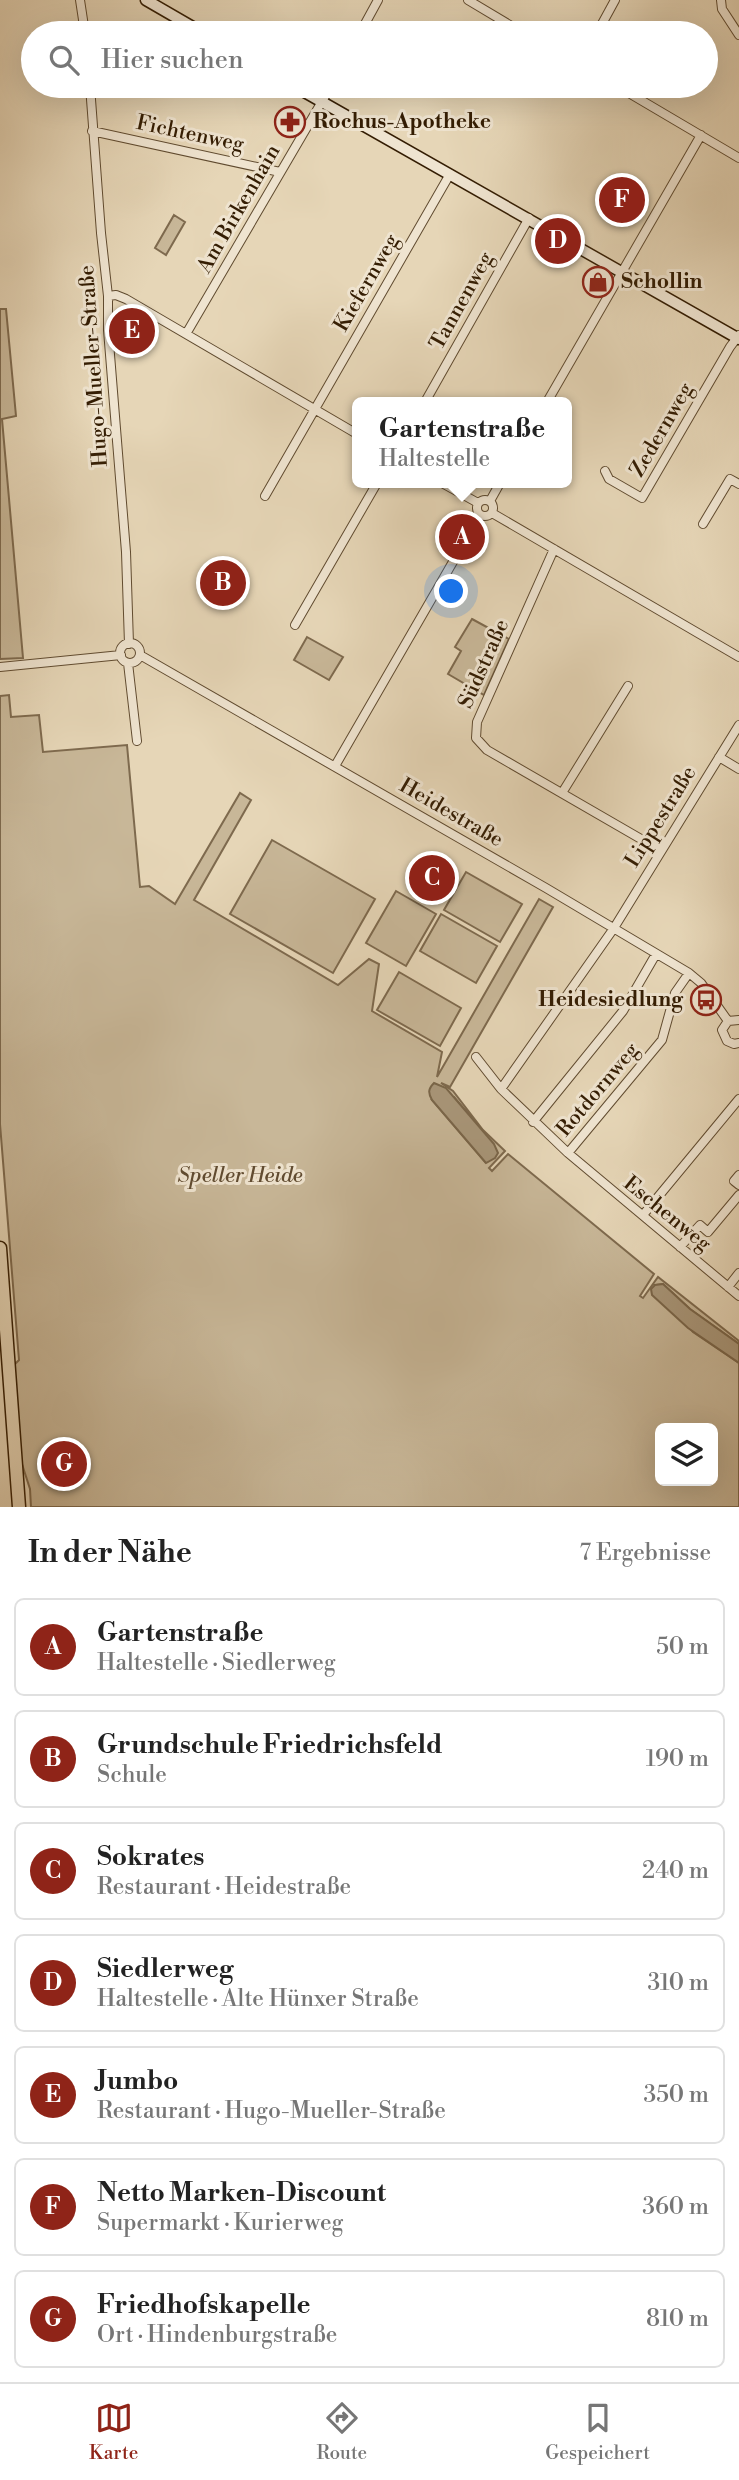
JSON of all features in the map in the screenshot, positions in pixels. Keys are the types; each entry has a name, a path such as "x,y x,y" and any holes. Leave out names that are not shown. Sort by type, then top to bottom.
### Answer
{"main road":[{"path":"0,1248 19,1507"}],"street":[{"path":"81,0 84,21"},
{"path":"146,0 182,21"},
{"path":"367,21 378,0"},
{"path":"468,0 503,21"},
{"path":"604,21 615,0"},
{"path":"721,0 726,17 739,35"},
{"name":"Hugo-Mueller-Straße","path":"91,98 126,552 128,644"},
{"path":"315,98 738,337"},
{"name":"Am Birkenhain","path":"186,334 324,98"},
{"path":"638,98 739,158"},
{"name":"Fichtenweg","path":"92,131 280,172"},
{"path":"550,397 701,135"},
{"name":"Kiefernweg","path":"265,496 450,174"},
{"name":"Tannenweg","path":"428,397 529,218"},
{"path":"108,296 116,295 126,299 352,431"},
{"name":"Zedernweg","path":"606,471 609,479 642,498 738,337"},
{"path":"703,524 730,479 739,484"},
{"path":"295,625 374,488"},
{"path":"451,488 478,503"},
{"path":"490,501 497,488"},
{"path":"480,515 476,508 478,503 481,500 490,501"},
{"path":"490,501 493,504 492,513"},
{"path":"480,515 492,513"},
{"path":"492,513 739,657"},
{"path":"335,766 480,515"},
{"name":"Südstraße","path":"554,549 477,722 476,738 487,750 660,850"},
{"path":"121,655 122,649 128,644"},
{"name":"Heidestraße","path":"128,644 137,646 140,655 689,973 701,983 728,1021 723,1027 724,1038 730,1043 739,1043"},
{"path":"121,655 128,663 136,741"},
{"path":"0,667 121,655"},
{"path":"128,663 137,660 140,655"},
{"path":"562,793 628,686"},
{"name":"Lippestraße","path":"614,928 739,725"},
{"path":"719,757 739,769"},
{"path":"502,1090 614,928"},
{"name":"Rotdornweg","path":"533,1122 623,1011 656,954"},
{"name":"Rotdornweg","path":"568,1153 662,1040 675,993 689,973"},
{"path":"728,1021 739,1020"},
{"name":"Rotdornweg","path":"476,1057 502,1090 533,1122 606,1186"},
{"path":"643,1215 739,1099"},
{"path":"739,1175 734,1181 739,1185"},
{"name":"Eschenweg","path":"606,1186 739,1296"},
{"path":"680,1247 700,1225 708,1232 739,1195"},
{"path":"728,1287 739,1273"}],"green space":[{"path":"174,215 185,222 166,255 155,248"},
{"path":"0,309 6,309 16,416 2,419 23,658 0,659"},
{"path":"472,619 509,639 484,695 448,674 461,651 455,647"},
{"path":"307,637 343,657 329,680 294,660"},
{"name":"Speller Heide","path":"9,695 11,717 39,715 43,752 127,745 140,887 149,886 175,904 240,793 251,800 194,900 338,985 369,959 379,964 372,1011 442,1052 437,1077 539,899 553,907 450,1087 441,1083 453,1091 483,1130 505,1151 489,1168 492,1171 508,1154 654,1274 640,1296 643,1298 658,1277 739,1341 739,1344 690,1309 663,1284 655,1285 693,1332 739,1363 739,1507 31,1507 30,1489 21,1461 14,1365 19,1360 0,1124 0,696","holes":["454,1097 476,1123 486,1163 432,1100"]},
{"path":"272,840 375,899 333,973 230,914"},
{"path":"466,872 522,904 500,942 444,910"},
{"path":"396,891 436,914 406,966 366,943"},
{"path":"441,914 497,946 476,983 420,951"},
{"path":"399,972 461,1008 440,1046 377,1010"}],"shaded area":[{"path":"434,1083 446,1088 494,1144 498,1153 495,1158 486,1163 432,1100 429,1091"},
{"path":"663,1284 690,1309 739,1344 739,1363 688,1328 652,1295 651,1289 655,1285"}],"place":[{"name":"Rochus-Apotheke","path":"290,122"},
{"name":"Netto Marken-Discount","path":"622,200"},
{"name":"Siedlerweg","path":"558,241"},
{"name":"Schollin","path":"598,282"},
{"name":"Jumbo","path":"132,331"},
{"name":"Gartenstraße","path":"462,537"},
{"name":"Grundschule Friedrichsfeld","path":"223,583"},
{"name":"Sokrates","path":"432,878"},
{"name":"Heidesiedlung","path":"706,1000"},
{"name":"Friedhofskapelle","path":"64,1464"}]}
